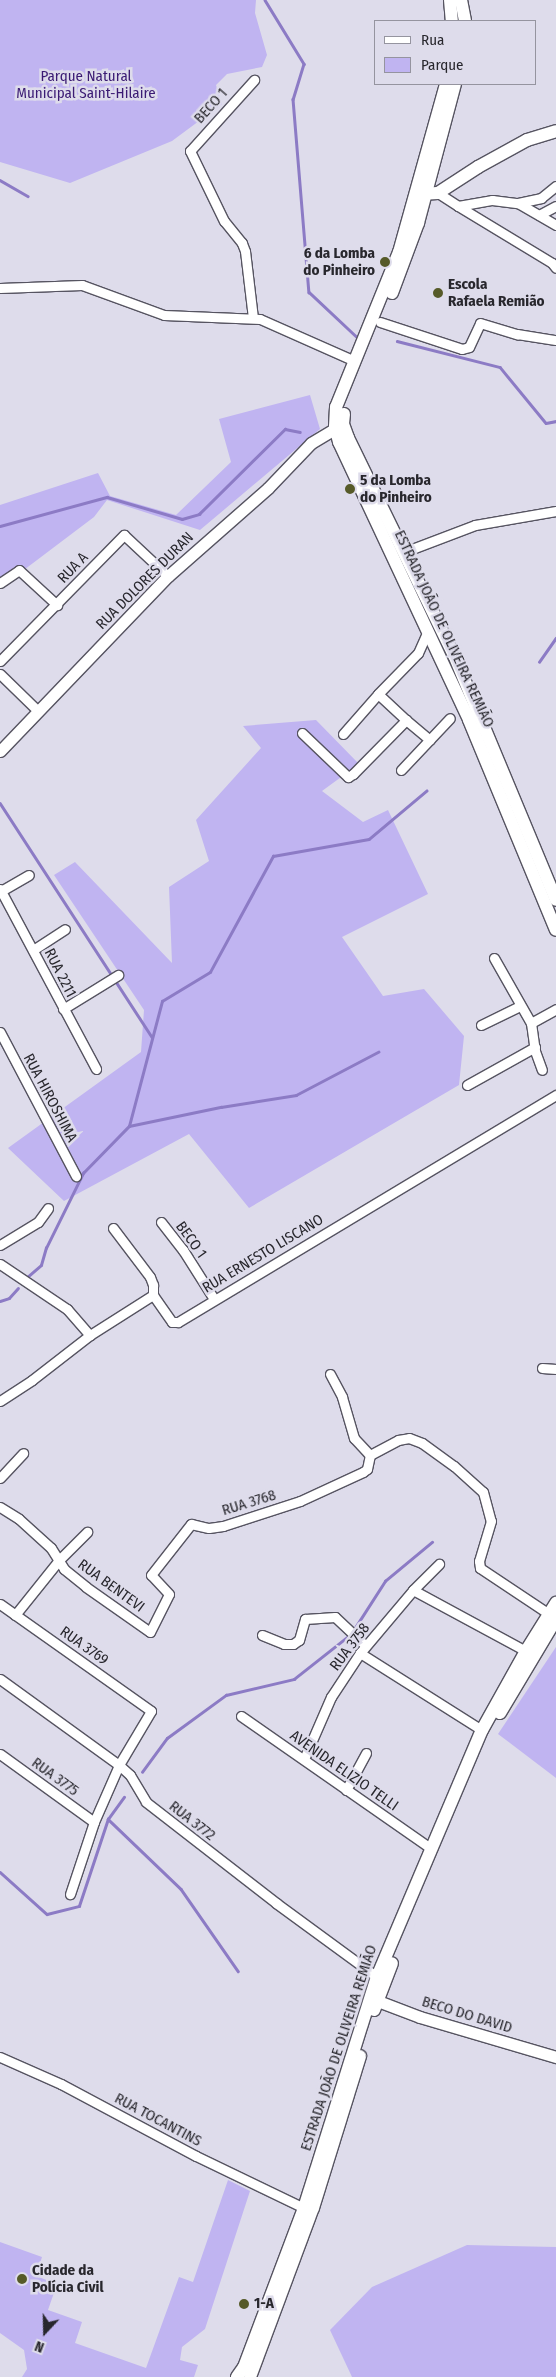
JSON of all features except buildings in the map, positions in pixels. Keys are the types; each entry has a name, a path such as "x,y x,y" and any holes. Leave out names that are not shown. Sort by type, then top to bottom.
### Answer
{"main road":[{"path":"450,0 452,20"},
{"path":"462,0 465,20"},
{"name":"ESTRADA JOÃO DE OLIVEIRA REMIÃO","path":"446,85 427,193 399,252 339,425 440,624 556,900"},
{"name":"ESTRADA JOÃO DE OLIVEIRA REMIÃO","path":"456,85 427,193 398,277 380,322 355,361 336,407 339,442 469,720 555,925"},
{"path":"427,193 526,140 556,131"},
{"path":"428,631 434,624 440,624"},
{"name":"ESTRADA JOÃO DE OLIVEIRA REMIÃO","path":"237,2377 244,2367 304,2208 374,1999 490,1733 553,1617 556,1603"},
{"name":"ESTRADA JOÃO DE OLIVEIRA REMIÃO","path":"250,2377 313,2208 374,1999 377,1977 430,1848 482,1730 526,1651 553,1617"}],"street":[{"name":"BECO 1","path":"253,318 246,252 242,243 224,221 190,151 254,80"},
{"path":"458,206 492,200 518,203 541,198 556,186"},
{"path":"427,193 458,206 552,263 556,268"},
{"path":"518,203 556,225"},
{"path":"540,215 556,206"},
{"path":"0,288 82,286 164,314 253,318 300,336 355,361"},
{"path":"380,322 462,349 469,346 480,322 517,334 556,340"},
{"name":"RUA DOLORES DURAN","path":"0,751 168,576 268,488 311,443 339,425"},
{"path":"404,552 475,525 556,511"},
{"name":"RUA A","path":"0,661 124,536 168,576"},
{"path":"0,583 19,570 57,605"},
{"path":"342,734 418,652 428,631"},
{"path":"418,652 437,650"},
{"path":"0,674 38,711"},
{"path":"378,694 430,740"},
{"path":"401,770 450,718"},
{"path":"302,733 348,777 406,720"},
{"path":"0,890 29,875"},
{"name":"RUA 2211","path":"0,890 96,1069"},
{"path":"33,950 65,929"},
{"path":"494,958 530,1023 534,1047 542,1070"},
{"path":"63,1009 118,975"},
{"path":"481,1025 520,1006"},
{"path":"530,1023 556,1009"},
{"name":"RUA HIROSHIMA","path":"0,1032 76,1176"},
{"path":"467,1085 534,1047"},
{"name":"RUA ERNESTO LISCANO","path":"153,1295 175,1323 556,1095"},
{"path":"0,1245 38,1222 48,1208"},
{"name":"BECO 1","path":"161,1222 183,1250 214,1299"},
{"path":"0,1401 32,1380 90,1336 153,1295 153,1285 150,1277 113,1228"},
{"path":"0,1264 67,1309 90,1336"},
{"path":"542,1368 556,1369"},
{"path":"330,1374 342,1397 354,1438 370,1455 398,1440 408,1438 422,1443 454,1466 483,1492 492,1521 478,1565 553,1617"},
{"path":"0,1478 23,1453"},
{"name":"RUA 3768","path":"150,1632 170,1594 151,1576 191,1524 209,1528 223,1526 300,1501 363,1472 368,1465 370,1455"},
{"name":"RUA BENTEVI","path":"0,1507 19,1519 51,1548 64,1569 86,1587 150,1632"},
{"path":"15,1615 59,1560 87,1532"},
{"name":"RUA 3758","path":"304,1759 331,1697 363,1649 413,1590 438,1564"},
{"path":"413,1590 526,1651"},
{"name":"RUA 3769","path":"0,1604 151,1711 119,1764"},
{"path":"262,1635 284,1644 293,1644 299,1640 304,1619 335,1617 363,1649 482,1730"},
{"name":"RUA 3772","path":"0,1679 119,1764 130,1775 146,1802 276,1903 377,1977"},
{"name":"AVENIDA ELIZIO TELLI","path":"241,1716 430,1848"},
{"path":"346,1790 366,1753"},
{"name":"RUA 3775","path":"0,1754 94,1822"},
{"path":"70,1894 94,1822 119,1764"},
{"name":"BECO DO DAVID","path":"374,1999 420,2017 556,2057"},
{"name":"RUA TOCANTINS","path":"0,2057 61,2084 196,2156 304,2208"}],"green space":[{"name":"Parque Natural Municipal Saint-Hilaire","path":"0,0 256,0 255,13 267,55 262,67 227,74 216,85 222,104 172,141 70,183 0,162"},
{"path":"310,395 320,429 200,530 107,500 94,517 0,588 0,505 98,473 110,496 176,515 231,462 219,419"},
{"path":"316,720 359,764 322,791 363,822 388,810 428,894 342,937 383,996 424,989 464,1036 459,1085 249,1208 189,1134 64,1201 8,1148 141,1052 144,1010 54,875 75,862 172,963 169,887 209,861 196,820 261,748 243,726"},
{"path":"556,1647 556,1778 498,1734"},
{"name":"Cidade da Polícia Civil","path":"228,2180 250,2191 205,2329 182,2347 180,2360 198,2365 194,2377 22,2377 27,2369 24,2350 0,2333 0,2242 42,2257 36,2276 57,2284 48,2310 82,2322 75,2343 146,2368 179,2277 193,2282"},
{"path":"467,2245 556,2247 556,2377 352,2377 330,2330 372,2287"}],"waterway":[{"path":"265,0 304,64 293,99 309,292 359,339"},
{"path":"0,180 28,196"},
{"path":"397,341 500,367 546,423 556,421"},
{"path":"0,526 107,497 182,519 199,514 285,429 300,432"},
{"path":"539,662 556,638"},
{"path":"25,1279 41,1265 46,1248 83,1173 129,1126 162,1001 210,972 273,856 369,839 426,791"},
{"path":"0,803 152,1037"},
{"path":"129,1126 221,1107 296,1095 378,1052"},
{"path":"0,1301 9,1298 18,1288"},
{"path":"142,1772 167,1738 226,1695 294,1679 351,1634 385,1581 432,1542"},
{"path":"0,1872 47,1914 79,1906 108,1819 124,1797"},
{"path":"108,1819 181,1889 238,1971"}],"place":[{"name":"6 da Lomba do Pinheiro","path":"385,262"},
{"name":"Escola Rafaela Remião","path":"438,293"},
{"name":"5 da Lomba do Pinheiro","path":"350,489"},
{"name":"Cidade da Polícia Civil","path":"22,2279"},
{"name":"1-A","path":"244,2304"}]}
